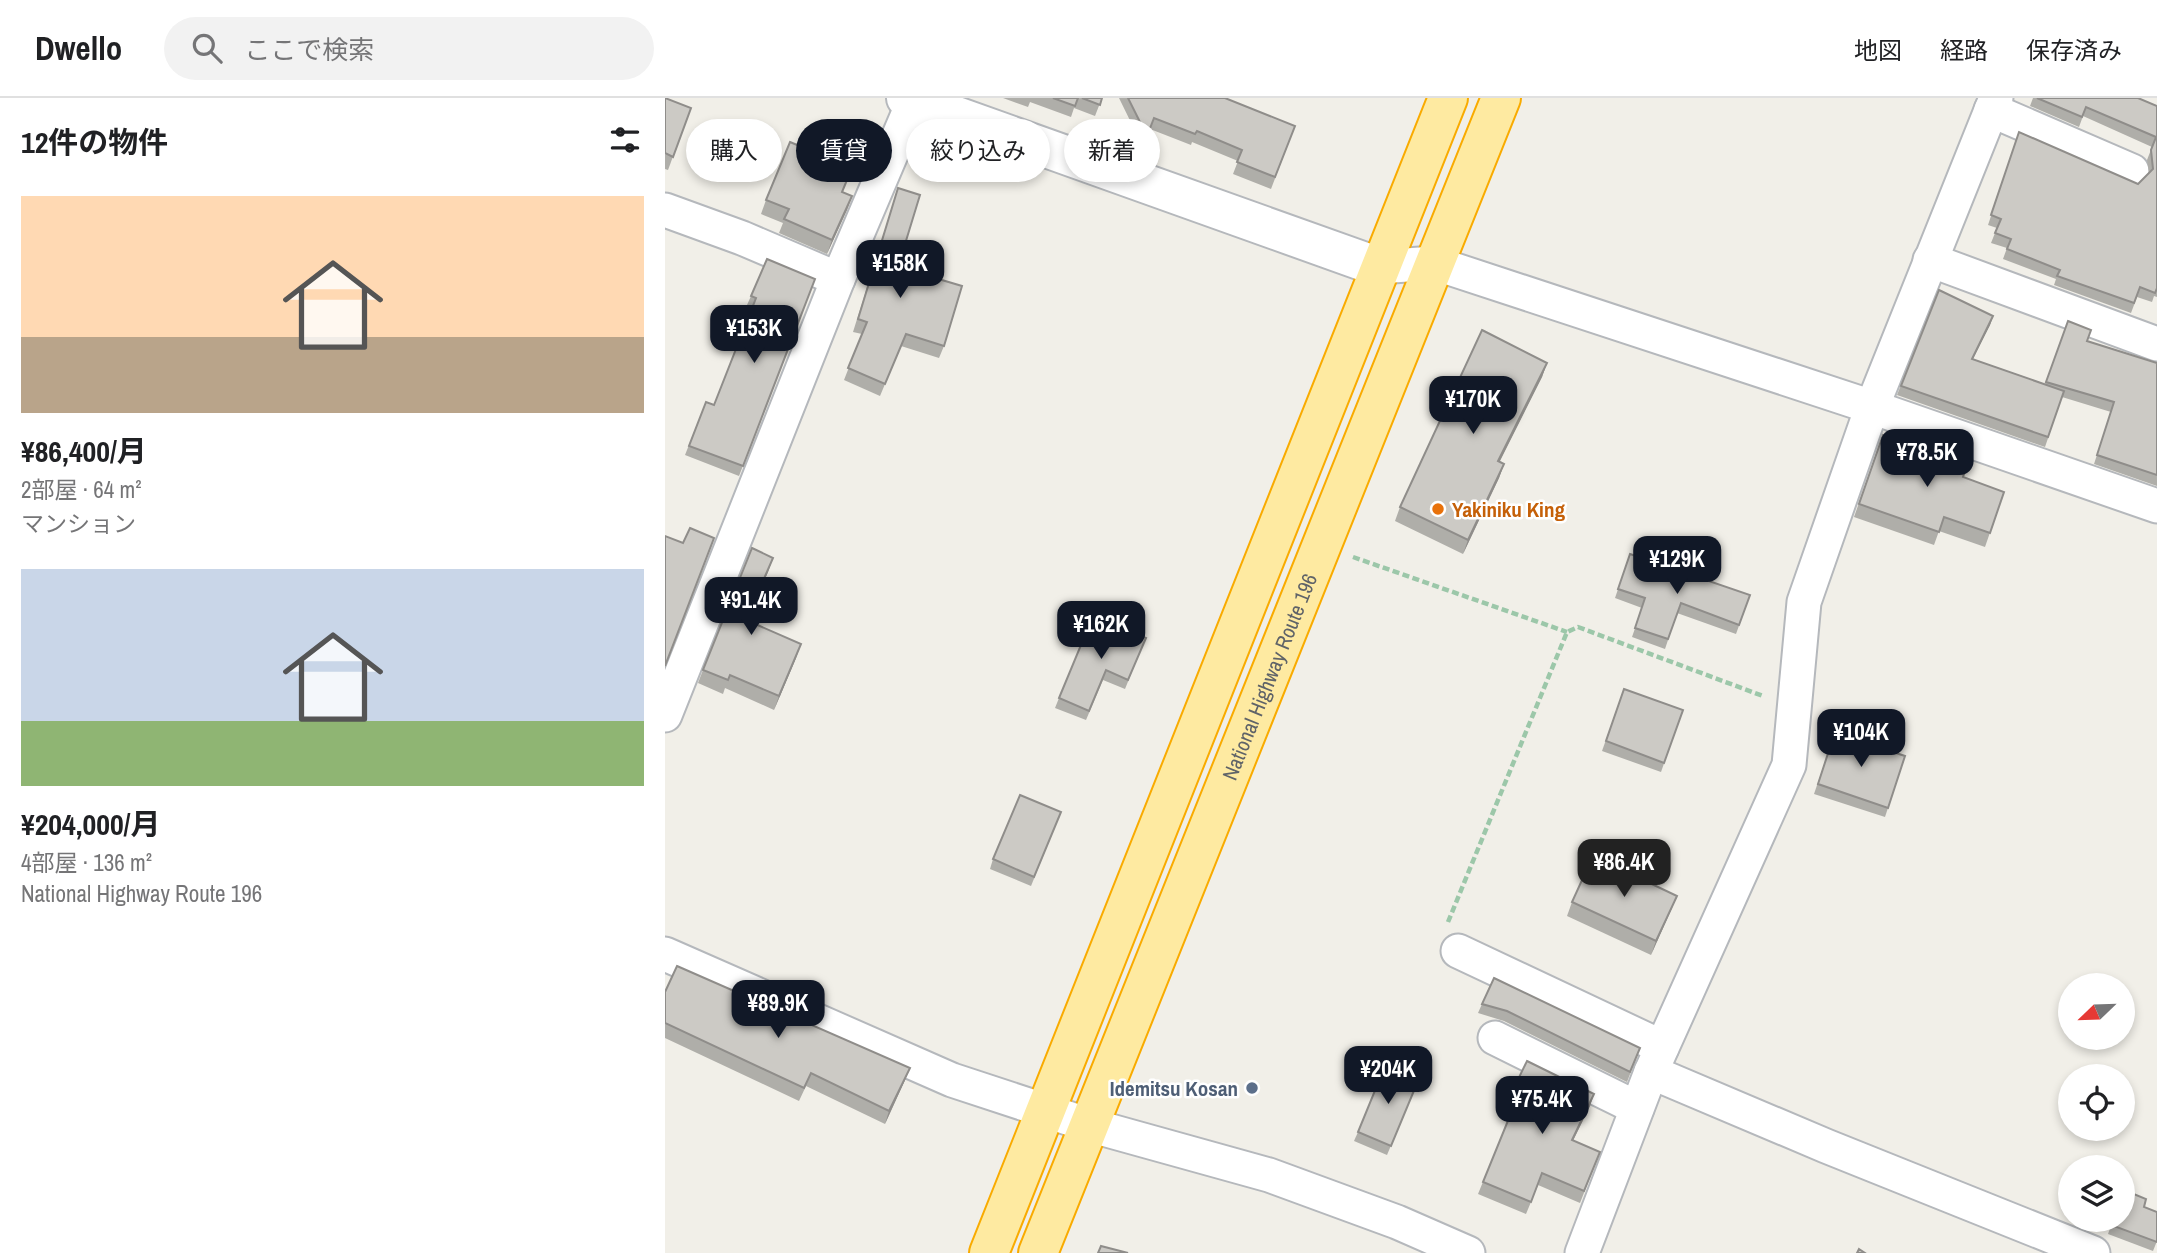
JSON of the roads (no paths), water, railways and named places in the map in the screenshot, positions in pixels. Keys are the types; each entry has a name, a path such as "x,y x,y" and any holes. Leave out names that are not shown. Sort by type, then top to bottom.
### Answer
{"highway":[{"path":"989,1253 1448,98"},
{"name":"National Highway Route 196","path":"1038,1253 1500,98"}],"street":[{"path":"665,715 911,99 1379,267 1434,263 1872,407 2157,506"},
{"path":"1582,1253 1656,1059 1789,765 1804,602 1872,407 1993,104 2132,171"},
{"path":"665,210 742,238 838,279"},
{"path":"1930,260 2157,344"},
{"path":"1458,951 1656,1059 1826,1146 2093,1253"},
{"path":"665,954 952,1080 1089,1125 1269,1175 1397,1222 1468,1253"},
{"path":"1495,1038 1637,1108"}],"place":[{"name":"Yakiniku King","path":"1438,509"},
{"name":"Idemitsu Kosan","path":"1252,1088"}]}
